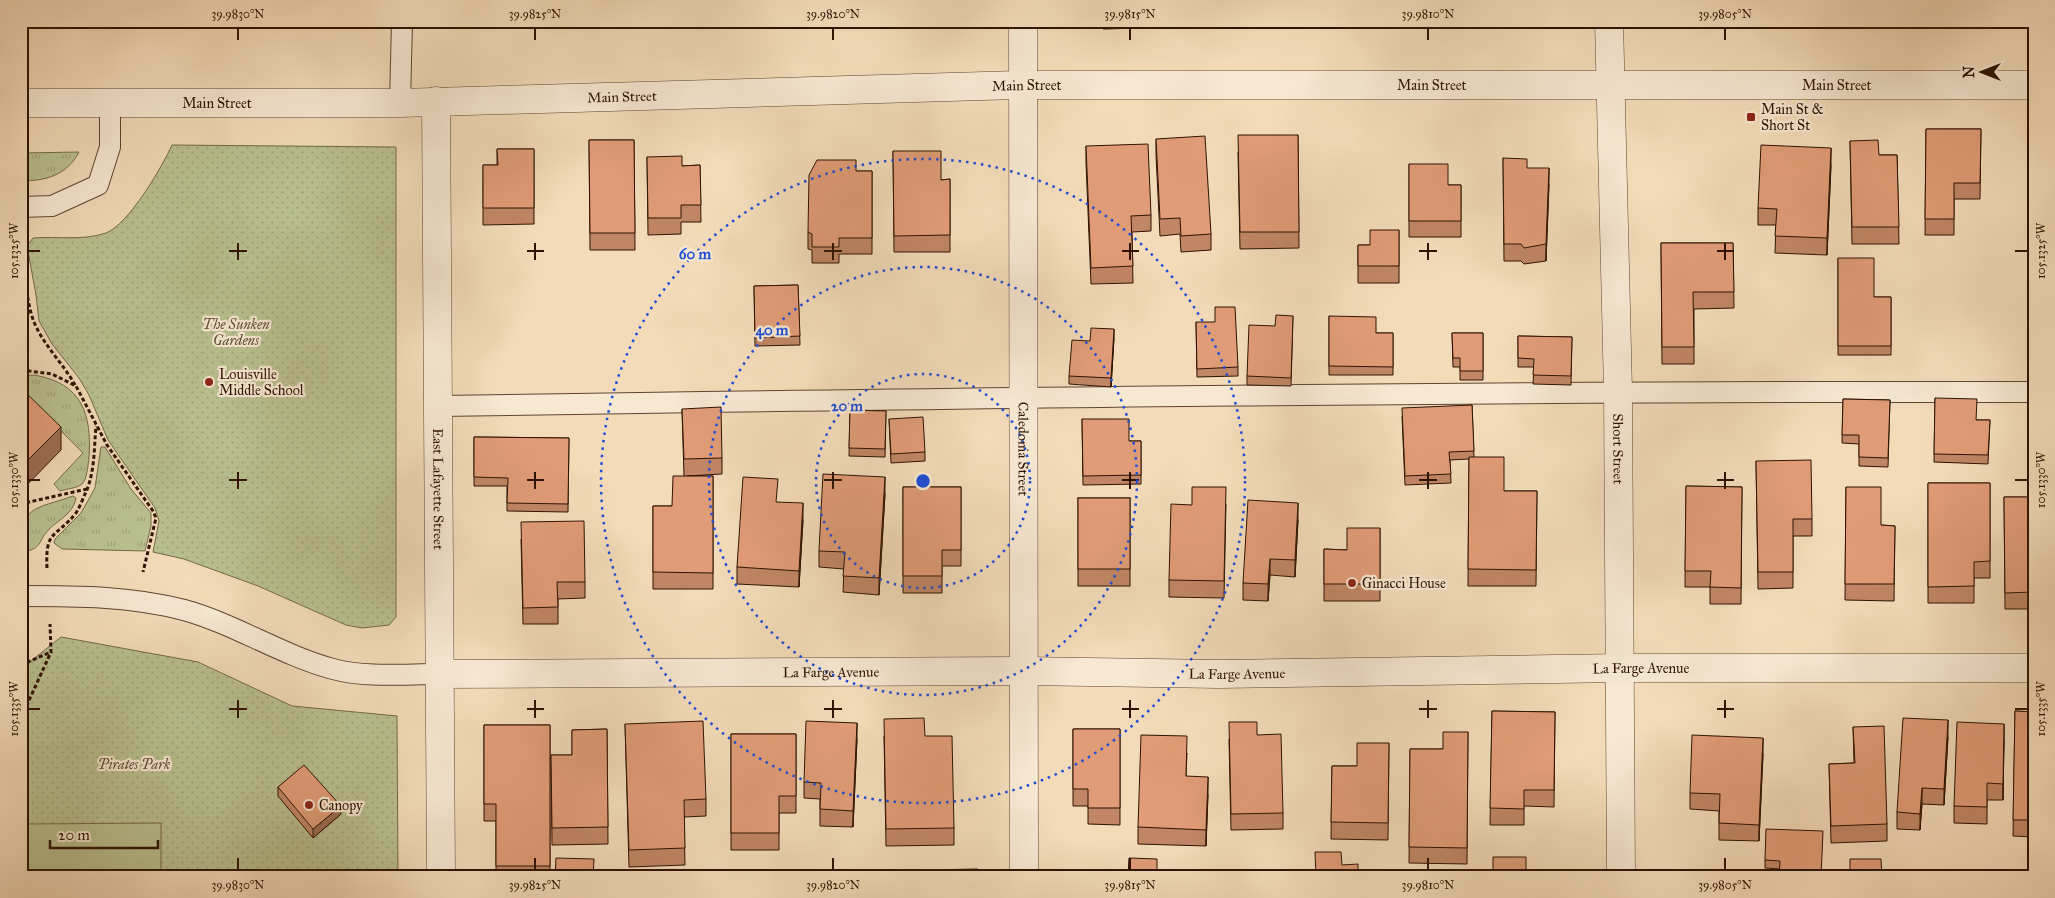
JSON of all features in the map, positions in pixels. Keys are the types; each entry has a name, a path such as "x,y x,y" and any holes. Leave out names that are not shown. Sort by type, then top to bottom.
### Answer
{"street":[{"name":"Caledonia Street","path":"1023,21 1024,877"},
{"name":"Short Street","path":"1609,21 1609,85 1618,392 1621,877"},
{"name":"Main Street","path":"21,103 400,103 1022,85 2034,85"},
{"name":"East Lafayette Street","path":"436,101 441,877"},
{"name":"La Farge Avenue","path":"439,674 1023,671 1219,674 1620,668 2034,668"}],"lane":[{"path":"400,103 402,21"},
{"path":"21,207 52,206 98,185 110,147 110,104"},
{"path":"437,406 1022,397 1618,392 2034,392"},
{"path":"21,596 104,596 136,600 186,611 299,658 334,670 373,674 439,674"}],"path":[{"path":"21,264 27,283 29,305 21,346"},
{"path":"29,305 42,338 76,386 107,446 156,518 136,600"},
{"path":"21,370 52,374 76,386"},
{"path":"21,507 29,502 88,489"},
{"path":"21,665 51,652"}],"green space":[{"name":"The Sunken Gardens","path":"172,145 396,147 396,617 389,625 362,628 346,625 258,586 184,559 153,552 159,521 155,508 108,440 89,395 79,378 52,344 39,321 27,246 33,238 88,237 106,233 115,228 125,219 144,194"},
{"path":"79,152 68,166 55,175 39,180 21,181 21,153"},
{"path":"34,375 63,385 81,403 86,415 89,458 85,479 78,486 60,491 54,484 83,453 21,391 21,376"},
{"path":"101,447 105,447 131,489 151,513 151,526 145,551 62,549 54,543 55,539 81,513 95,488"},
{"path":"73,496 76,498 71,509 49,529 37,546 30,550 21,551 24,525 32,511"},
{"name":"Pirates Park","path":"61,637 198,662 292,706 397,716 398,877 21,877 21,669"},
{"path":"161,823 161,877 23,877 23,824"}],"building":[{"path":"1926,129 1981,129 1980,183 1954,183 1954,219 1925,219"},
{"path":"1238,135 1298,135 1299,232 1240,232"},
{"path":"1205,136 1211,234 1181,236 1180,218 1160,219 1156,139"},
{"path":"589,140 634,140 635,233 590,233"},
{"path":"1878,140 1879,155 1897,155 1899,227 1852,227 1850,141"},
{"path":"1148,144 1151,215 1131,216 1133,266 1091,268 1086,146"},
{"path":"1761,145 1831,148 1827,238 1775,236 1777,209 1758,208"},
{"path":"497,149 534,149 534,208 483,208 483,165 498,165"},
{"path":"893,151 941,151 941,180 950,179 950,235 894,236"},
{"path":"682,156 682,166 700,165 701,205 681,205 681,218 648,218 647,157"},
{"path":"1503,158 1527,159 1527,168 1549,168 1546,244 1524,248 1521,244 1504,244"},
{"path":"817,160 856,160 856,171 872,171 872,238 839,238 839,247 812,247 812,234 808,232 809,175"},
{"path":"1409,164 1448,164 1448,185 1461,185 1461,221 1409,221"},
{"path":"1370,230 1399,230 1399,266 1358,266 1358,245 1370,245"},
{"path":"1661,243 1733,243 1734,292 1693,292 1694,347 1662,347"},
{"path":"1838,258 1874,258 1874,297 1891,297 1891,346 1838,346"},
{"path":"798,285 800,336 755,338 754,286"},
{"path":"1215,307 1235,307 1238,367 1197,369 1196,322 1215,322"},
{"path":"1276,315 1293,316 1291,378 1247,376 1249,325 1275,326"},
{"path":"1329,316 1376,317 1376,333 1393,333 1393,367 1329,366"},
{"path":"1091,328 1114,329 1111,378 1069,376 1072,340 1090,341"},
{"path":"1452,333 1483,333 1483,371 1460,371 1460,358 1453,358"},
{"path":"1518,336 1572,337 1571,376 1533,375 1534,359 1518,358"},
{"path":"21,388 61,427 21,467"},
{"path":"1935,398 1977,399 1976,420 1990,420 1988,455 1934,454"},
{"path":"1843,399 1890,400 1888,458 1859,457 1859,435 1842,435"},
{"path":"1472,405 1474,451 1449,452 1451,474 1405,476 1402,408"},
{"path":"721,407 722,458 684,459 682,409"},
{"path":"850,410 886,411 885,449 849,448"},
{"path":"923,417 925,452 891,454 889,419"},
{"path":"1082,419 1129,419 1129,441 1141,441 1141,475 1083,476"},
{"path":"474,437 569,438 568,504 507,503 508,478 474,477"},
{"path":"1469,457 1504,457 1504,491 1537,491 1536,570 1468,569"},
{"path":"1811,460 1812,519 1793,519 1793,572 1758,572 1756,461"},
{"path":"823,474 885,477 879,578 843,576 845,552 819,551"},
{"path":"673,476 713,476 713,573 653,572 653,506 672,506"},
{"path":"743,477 778,479 776,502 803,503 799,571 737,567"},
{"path":"1928,483 1990,483 1990,561 1974,562 1974,586 1928,587"},
{"path":"1686,486 1742,487 1741,588 1710,587 1711,571 1685,571"},
{"path":"903,487 961,487 961,550 942,550 942,576 903,576"},
{"path":"1192,487 1226,487 1224,581 1169,580 1171,504 1192,505"},
{"path":"1846,487 1881,487 1881,525 1895,526 1894,584 1845,584"},
{"path":"2004,497 2034,497 2034,592 2005,593"},
{"path":"1078,498 1130,498 1130,569 1078,569"},
{"path":"1248,500 1298,503 1295,560 1270,559 1268,584 1243,583"},
{"path":"584,521 585,582 557,582 558,607 523,608 521,522"},
{"name":"Ginacci House","path":"1347,528 1380,528 1380,584 1324,584 1324,549 1347,550"},
{"path":"1492,711 1555,712 1554,790 1524,790 1524,809 1490,808"},
{"path":"2015,711 2034,712 2034,820 2013,820"},
{"path":"924,718 925,736 952,736 954,828 886,829 884,719"},
{"path":"1903,718 1948,720 1944,789 1922,788 1920,814 1897,812"},
{"path":"703,721 706,799 684,800 685,848 629,850 625,724"},
{"path":"806,721 857,723 853,811 820,809 821,783 804,782"},
{"path":"1229,722 1257,722 1257,735 1281,734 1283,813 1231,814"},
{"path":"1957,722 2004,724 2003,784 1987,783 1987,807 1954,806"},
{"path":"484,725 550,725 550,866 496,866 496,804 484,804"},
{"path":"1884,726 1887,824 1831,826 1829,764 1855,763 1853,727"},
{"path":"607,729 608,827 552,828 551,755 572,755 572,730"},
{"path":"1073,729 1120,729 1120,808 1088,808 1088,789 1073,789"},
{"path":"1443,732 1468,732 1467,848 1409,847 1410,749 1443,749"},
{"path":"731,734 796,734 796,796 779,796 779,833 731,833"},
{"path":"1141,735 1187,736 1186,776 1208,777 1206,830 1138,827"},
{"path":"1692,735 1763,738 1759,825 1719,823 1720,794 1690,793"},
{"path":"1357,743 1389,743 1388,823 1331,822 1332,766 1357,766"},
{"name":"Canopy","path":"304,765 341,806 313,829 278,787"},
{"path":"1766,829 1823,831 1821,877 1779,877 1780,861 1765,860"},
{"path":"1315,852 1341,852 1342,865 1358,864 1358,877 1316,877"},
{"path":"1493,857 1526,857 1526,877 1466,877 1466,875 1493,875"},
{"path":"556,858 594,859 593,877 555,877"},
{"path":"1129,858 1157,859 1157,877 1128,877"},
{"path":"1850,859 1881,859 1882,877 1839,877 1839,874 1850,873"},
{"path":"978,869 978,877 921,877 921,870"}],"place":[{"name":"Main St & Short St","path":"1751,117"},
{"name":"Louisville Middle School","path":"209,382"},
{"name":"Ginacci House","path":"1352,583"},
{"name":"Canopy","path":"309,805"}]}
